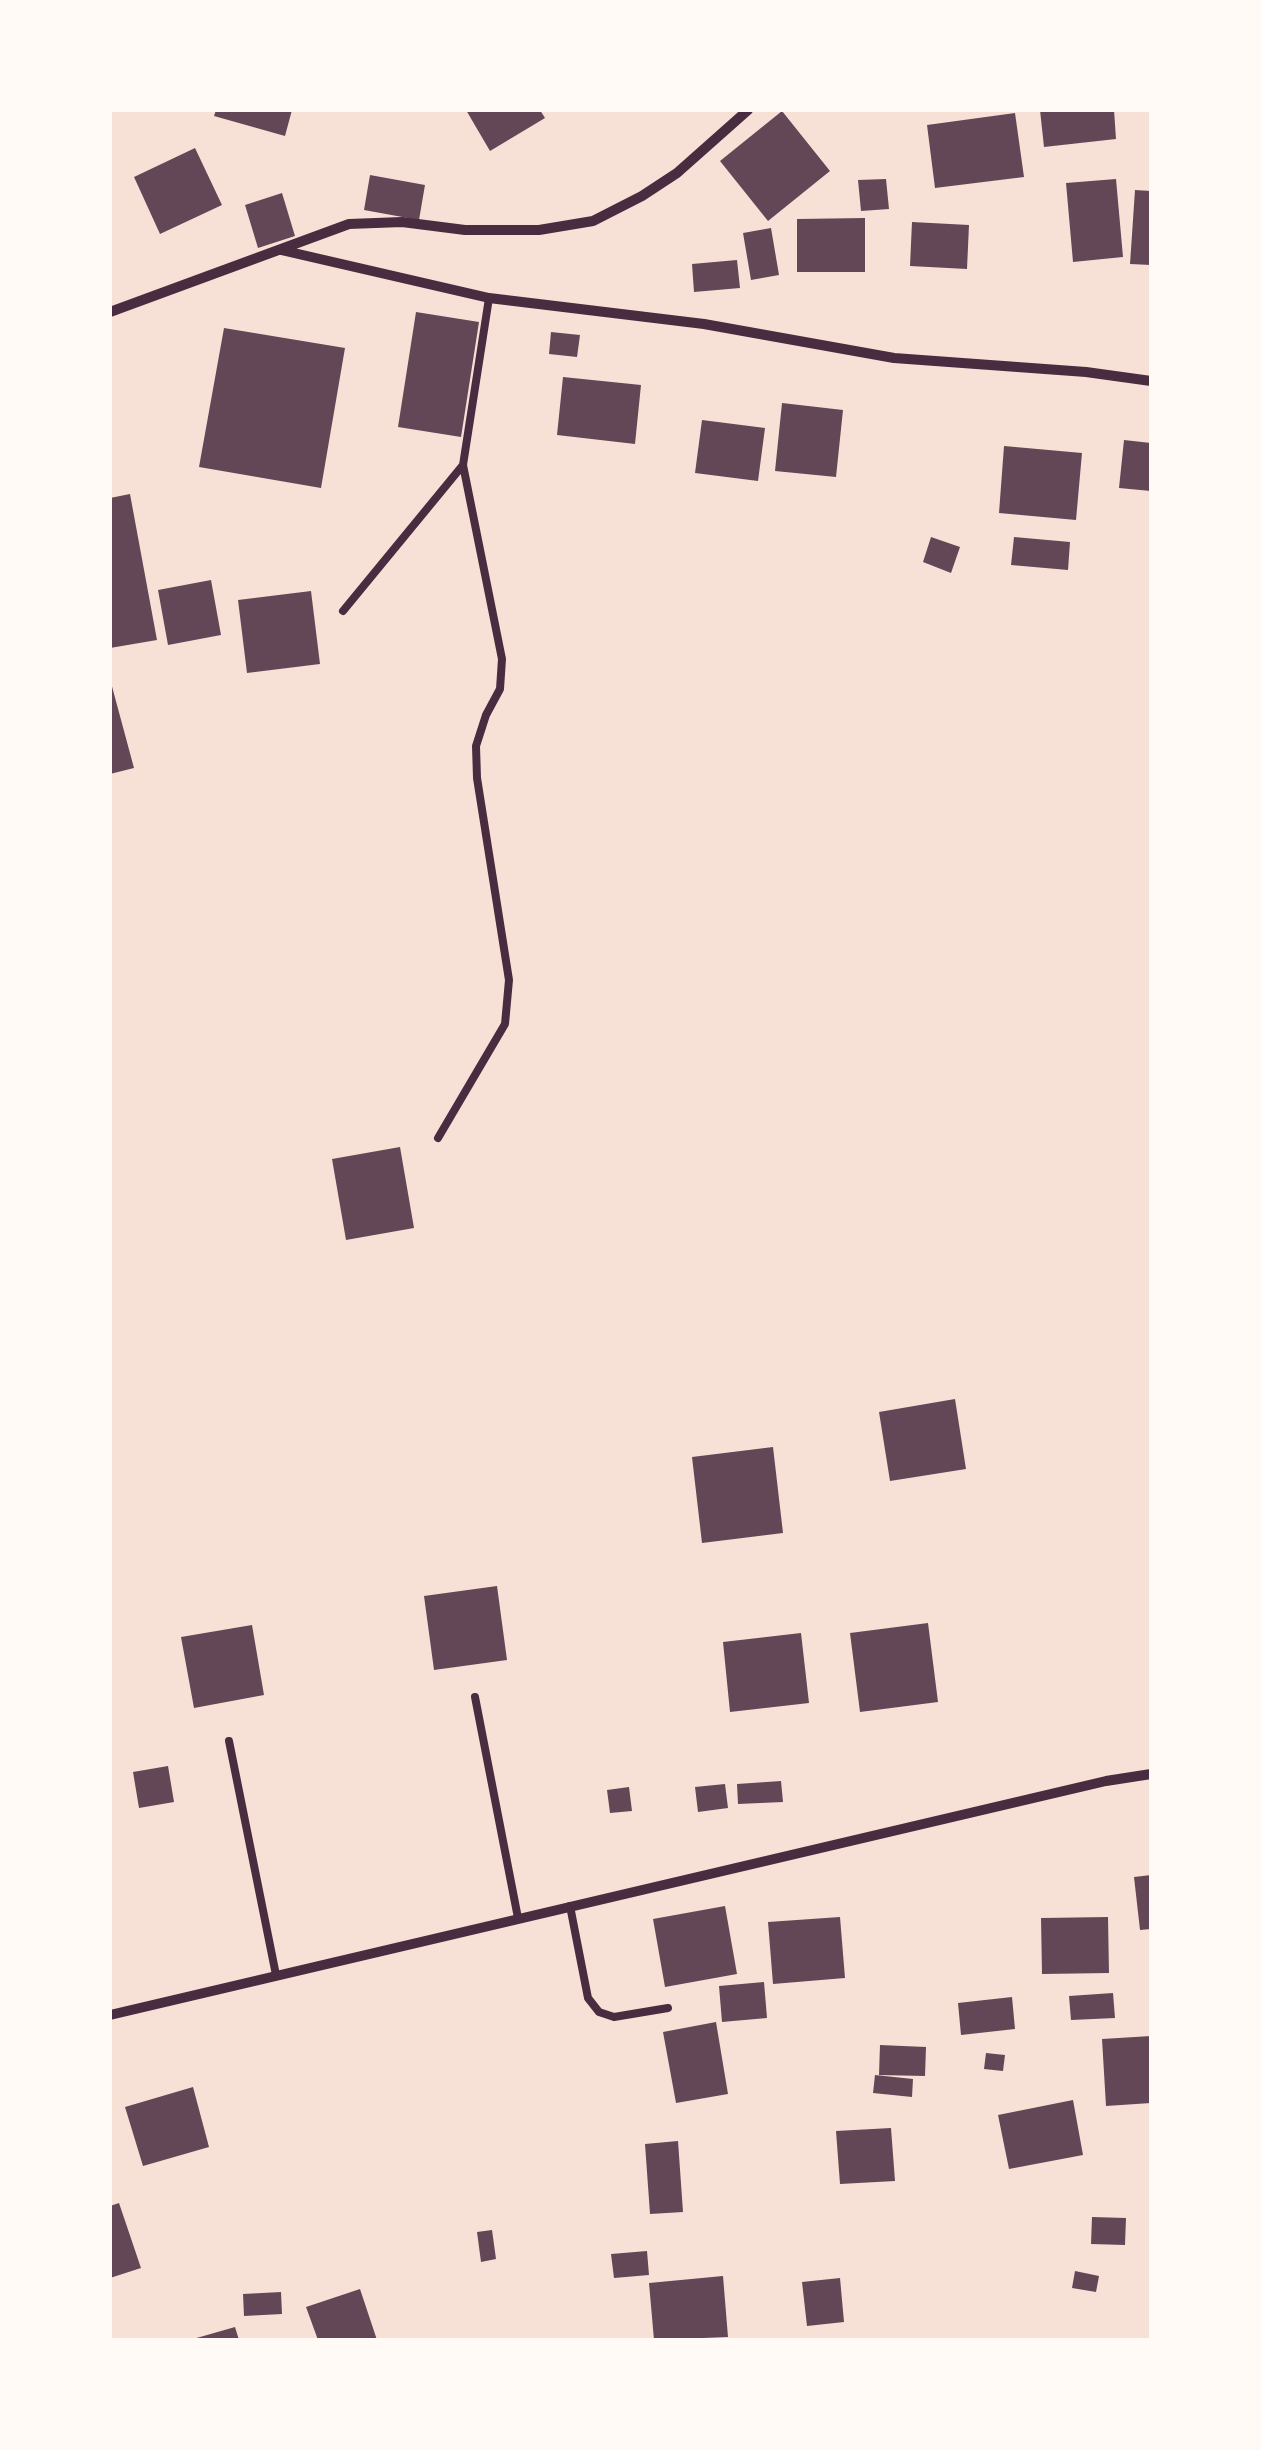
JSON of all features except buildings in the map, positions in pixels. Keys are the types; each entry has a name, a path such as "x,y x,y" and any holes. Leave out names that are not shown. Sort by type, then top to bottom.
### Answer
{"street":[{"path":"110,312 349,224 402,222 465,230 539,230 593,221 678,172 744,112"},
{"path":"281,250 489,298 704,324 894,358 1151,380"},
{"path":"110,2015 1106,1781 1151,1774"}],"lane":[{"path":"438,1138 504,1024 509,980 477,778 476,746 500,689 502,659 463,465 489,298"},
{"path":"343,611 463,465"},
{"path":"475,1696 518,1918"},
{"path":"229,1741 276,1975"},
{"path":"570,1906 588,1998 599,2012 614,2017 668,2008"}]}
